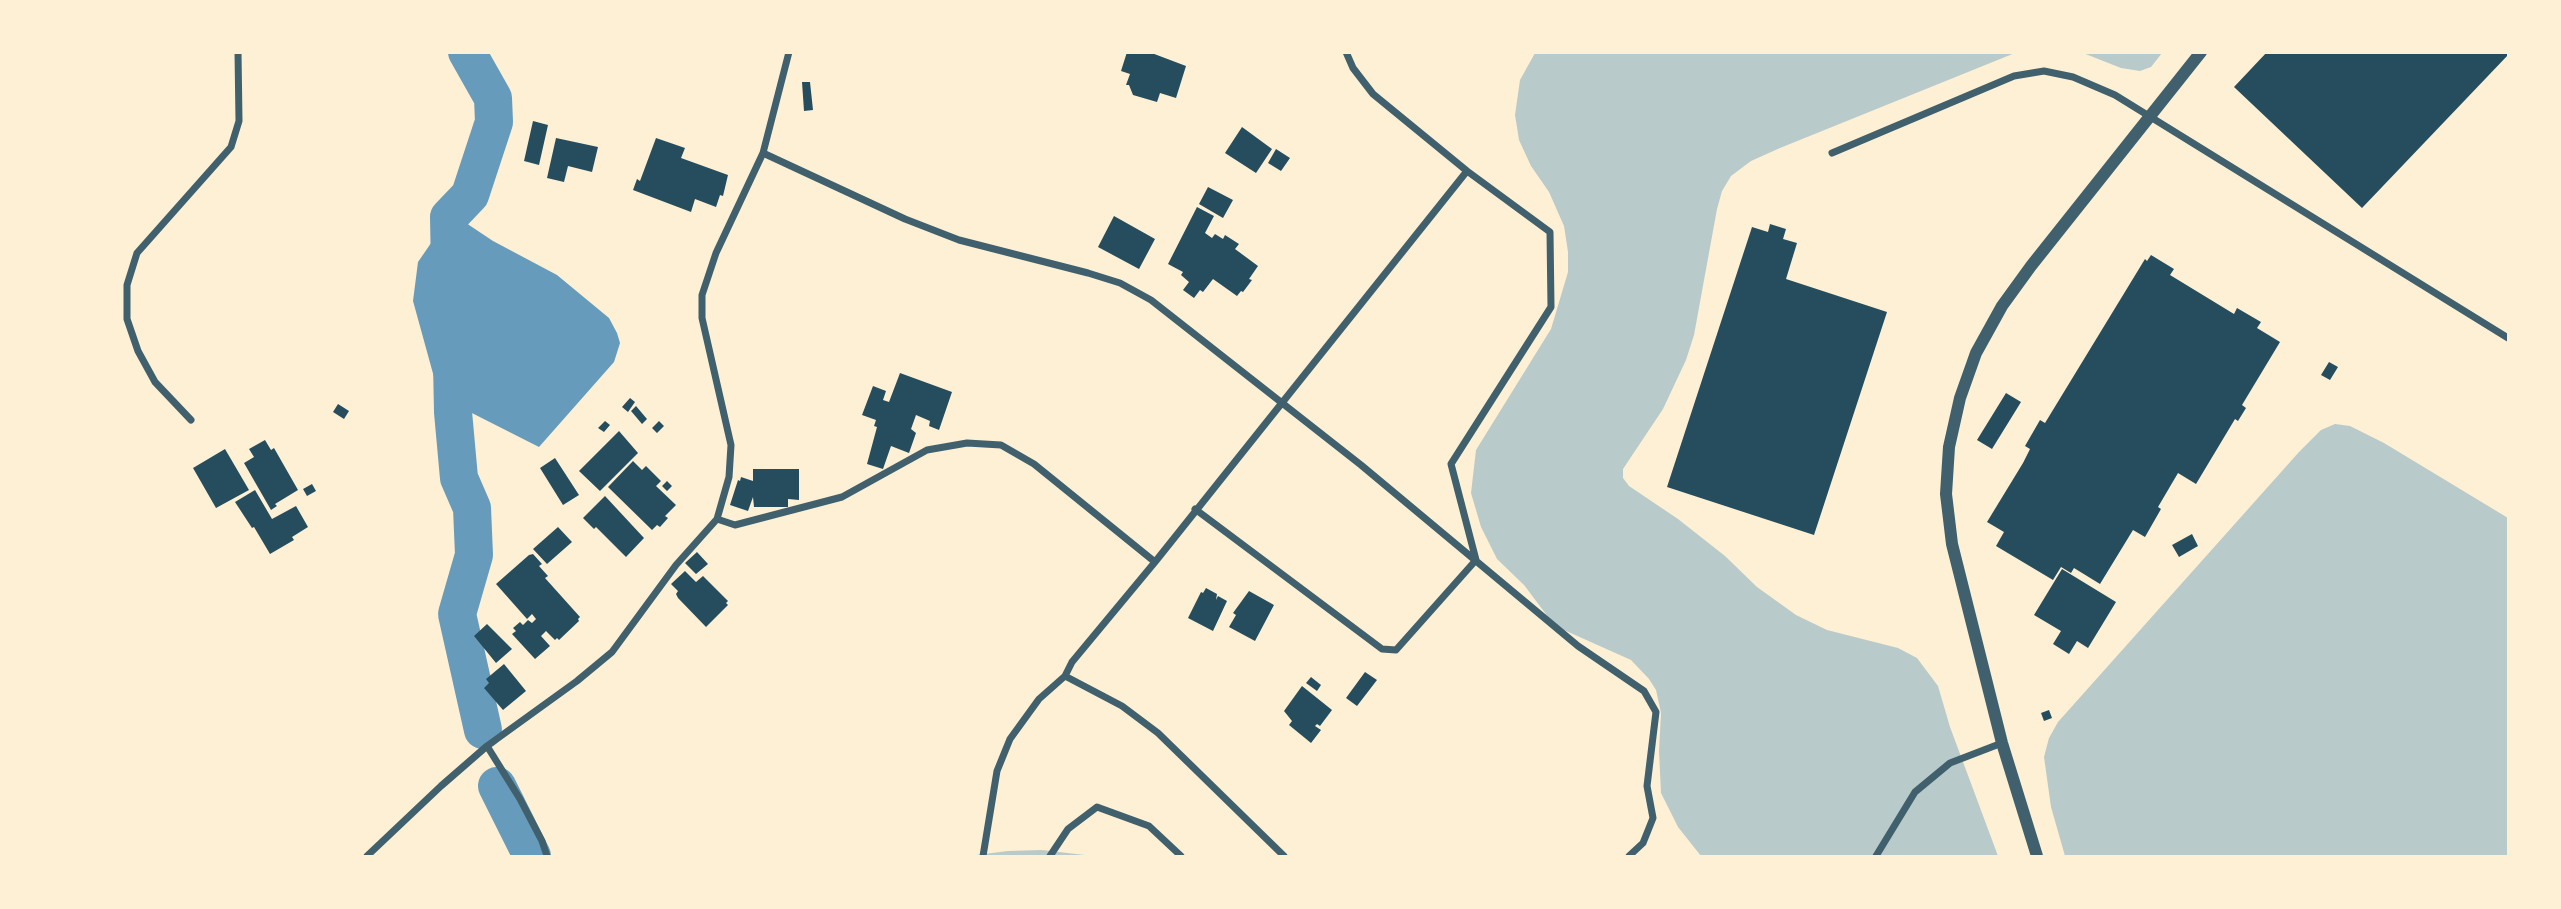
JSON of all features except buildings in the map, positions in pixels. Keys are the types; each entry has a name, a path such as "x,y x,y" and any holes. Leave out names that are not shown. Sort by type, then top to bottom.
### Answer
{"street":[{"path":"191,421 155,382 138,351 127,318 127,285 137,253 231,147 239,121 238,52"},
{"path":"367,856 440,786 487,746 578,681 612,652 676,565 717,519 729,477 731,445 702,318 702,295 716,253 763,153 789,52"},
{"path":"1346,52 1353,68 1373,94 1467,171 1550,232 1551,307 1451,464 1476,560"},
{"path":"2037,856 2002,743 1952,544 1946,494 1949,447 1960,398 1976,353 2002,306 2201,52"},
{"path":"1832,153 2014,76 2044,71 2073,76 2115,95 2508,338"},
{"path":"763,153 905,219 959,240 1120,283 1151,300 1476,560 1578,646 1644,691 1656,712 1647,786 1653,818 1643,843 1629,856"},
{"path":"983,856 997,771 1010,739 1039,699 1065,676 1072,662 1467,171"},
{"path":"717,519 735,525 842,497 927,450 967,443 1001,445 1034,464 1155,562"},
{"path":"1195,509 1382,649 1395,650 1476,560"},
{"path":"1065,676 1122,706 1158,733 1284,856"},
{"path":"1877,856 1914,792 1950,763 2002,743"},
{"path":"487,746 520,799 547,856"},
{"path":"1050,856 1068,829 1097,807 1149,826 1181,856"}],"shaded area":[{"path":"1535,53 2015,53 1780,148 1751,161 1731,176 1722,191 1717,209 1694,335 1686,360 1663,409 1623,469 1623,478 1629,486 1678,519 1725,556 1757,587 1796,615 1827,630 1898,648 1917,658 1938,686 1950,727 1998,856 1701,856 1678,827 1661,793 1661,713 1656,690 1649,679 1631,660 1555,626 1524,585 1497,559 1481,527 1471,493 1476,450 1551,329 1568,272 1564,226 1549,192 1531,166 1519,140 1515,115 1520,80"},
{"path":"2083,53 2162,53 2151,67 2140,71 2121,68"},
{"path":"2335,424 2350,426 2384,443 2508,518 2508,856 2065,856 2051,807 2044,757 2049,738 2058,722 2299,452 2321,430"},
{"path":"1042,850 1093,856 968,856 1008,851"}],"water":[{"path":"454,215 493,241 557,275 609,318 617,333 620,343 614,362 539,447 462,408 445,417 413,301 418,262 449,217"}],"waterway":[{"path":"450,270 449,217 470,195 494,122 493,98 467,52"},
{"path":"452,362 459,478 472,508 474,555 457,614 483,730"},
{"path":"497,786 532,856"}]}
